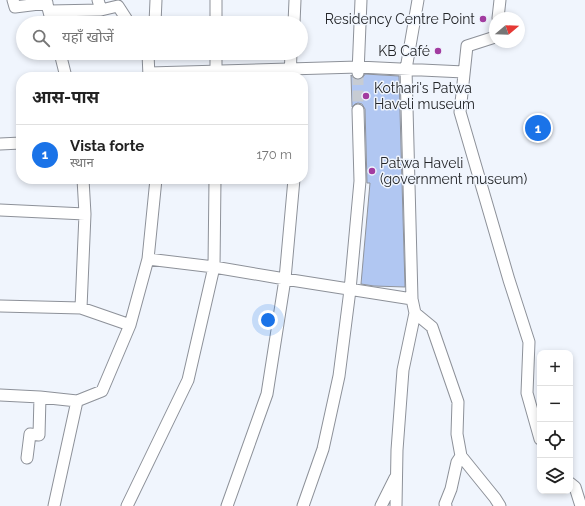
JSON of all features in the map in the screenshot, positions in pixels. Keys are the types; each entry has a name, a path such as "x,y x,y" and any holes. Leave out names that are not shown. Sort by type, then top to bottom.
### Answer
{"street":[{"path":"13,0 15,8 47,5 118,6 124,16"},
{"path":"156,0 156,16"},
{"path":"216,0 216,16"},
{"path":"294,16 295,0"},
{"path":"358,70 361,0"},
{"path":"396,506 397,450 403,370 415,313 412,299 406,68 418,0"},
{"path":"499,12 500,0"},
{"path":"47,5 50,16"},
{"path":"489,39 468,46 460,112 509,280 529,342 527,393 537,428"},
{"path":"62,60 65,72"},
{"path":"148,60 149,72"},
{"path":"216,60 216,72"},
{"path":"291,60 290,72 406,68 464,72"},
{"path":"303,506 323,448 339,376 350,290 360,181 358,110"},
{"path":"0,144 16,143"},
{"path":"81,308 85,214 83,184"},
{"path":"0,395 77,401 102,391 130,325 148,259 156,184"},
{"path":"127,506 188,380 214,267 215,184"},
{"path":"228,506 267,394 285,279 294,184"},
{"path":"0,210 85,214"},
{"path":"148,259 214,267 412,299"},
{"path":"0,306 81,308 130,325"},
{"path":"415,313 432,327 458,402 457,434 461,456 500,506"},
{"path":"27,458 30,434 39,435 40,397"},
{"path":"54,506 77,401"},
{"path":"446,506 445,504 451,489 457,462 461,456"},
{"path":"381,506 397,474"},
{"path":"573,485 575,487 581,506"}],"building":[{"path":"365,74 399,76 405,287 361,284 370,183 367,183 365,109 362,104 358,103 352,107 351,75 354,79 358,80 362,79"}],"tunnel":[{"path":"358,74 358,110"}],"place":[{"name":"Residency Centre Point","path":"483,19"},
{"name":"KB Café","path":"438,51"},
{"name":"Kothari's Patwa Haveli museum","path":"366,96"},
{"name":"Vista forte","path":"538,128"},
{"name":"Patwa Haveli (government museum)","path":"372,171"}]}
